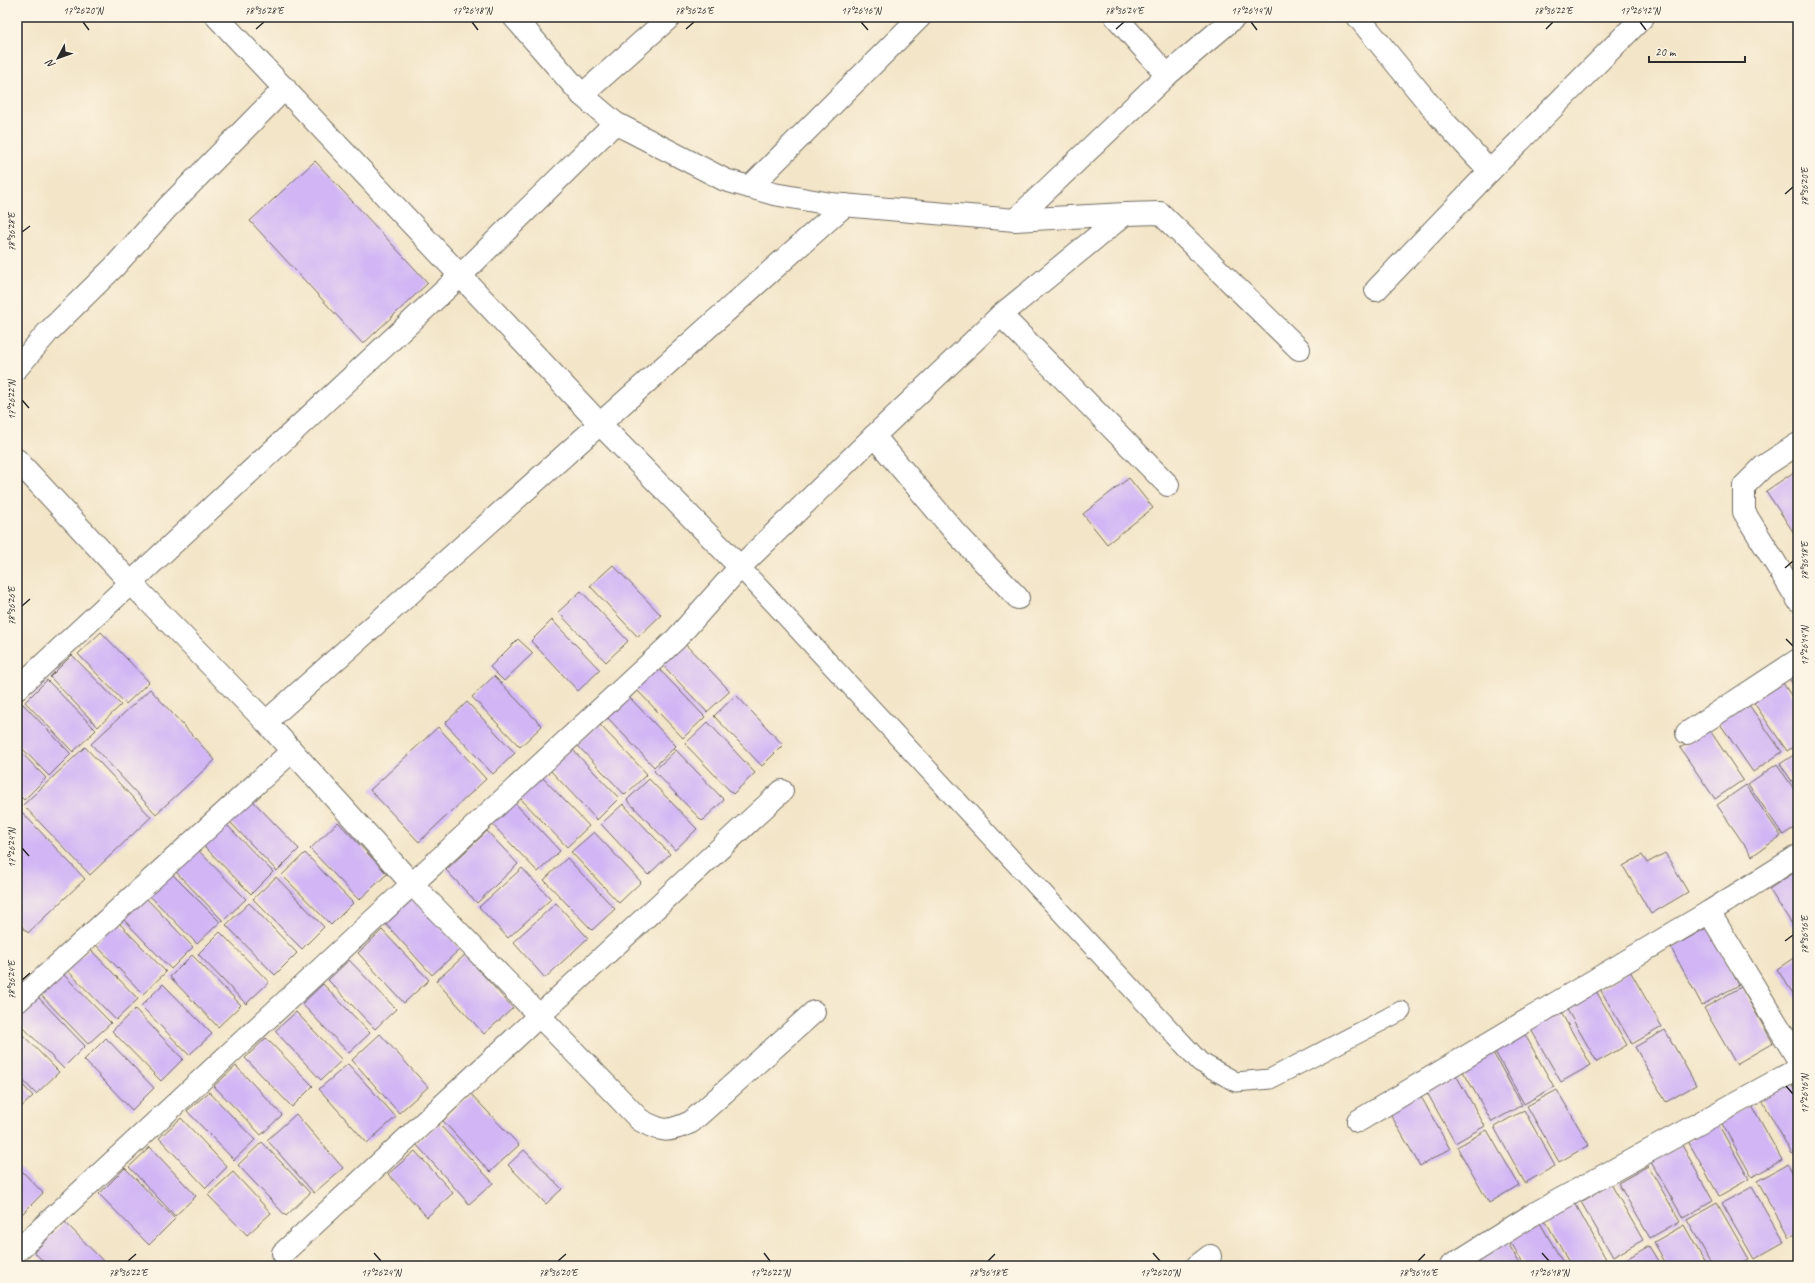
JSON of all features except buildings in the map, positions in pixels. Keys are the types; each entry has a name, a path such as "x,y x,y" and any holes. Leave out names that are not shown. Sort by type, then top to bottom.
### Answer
{"street":[{"path":"217,17 601,425 740,567"},
{"path":"514,17 582,95 615,123 725,180 774,194 845,205 1015,220 1160,213 1299,349"},
{"path":"582,95 670,17"},
{"path":"750,187 920,17"},
{"path":"1116,17 1167,74"},
{"path":"1015,220 1167,74 1235,17"},
{"path":"1358,17 1439,116 1490,172"},
{"path":"1376,290 1643,17"},
{"path":"17,368 47,333 114,267 167,208 285,88"},
{"path":"17,689 460,276 615,123"},
{"path":"266,722 601,425 845,205"},
{"path":"17,1251 413,885 676,639 740,567 874,436 1002,315 1125,214"},
{"path":"1002,315 1168,485"},
{"path":"874,436 955,532 1018,598"},
{"path":"1798,444 1764,466 1744,486 1744,512 1798,600"},
{"path":"17,460 131,583 266,722 413,885 640,1120 657,1129 674,1130 691,1122 814,1012"},
{"path":"1687,733 1798,660"},
{"path":"17,1002 292,751"},
{"path":"283,1253 782,791"},
{"path":"1358,1121 1709,912 1798,856"},
{"path":"1709,912 1798,1059"},
{"path":"1451,1266 1532,1215 1798,1069"}],"lane":[{"path":"740,567 1200,1062 1236,1082 1270,1079 1401,1011"}]}
